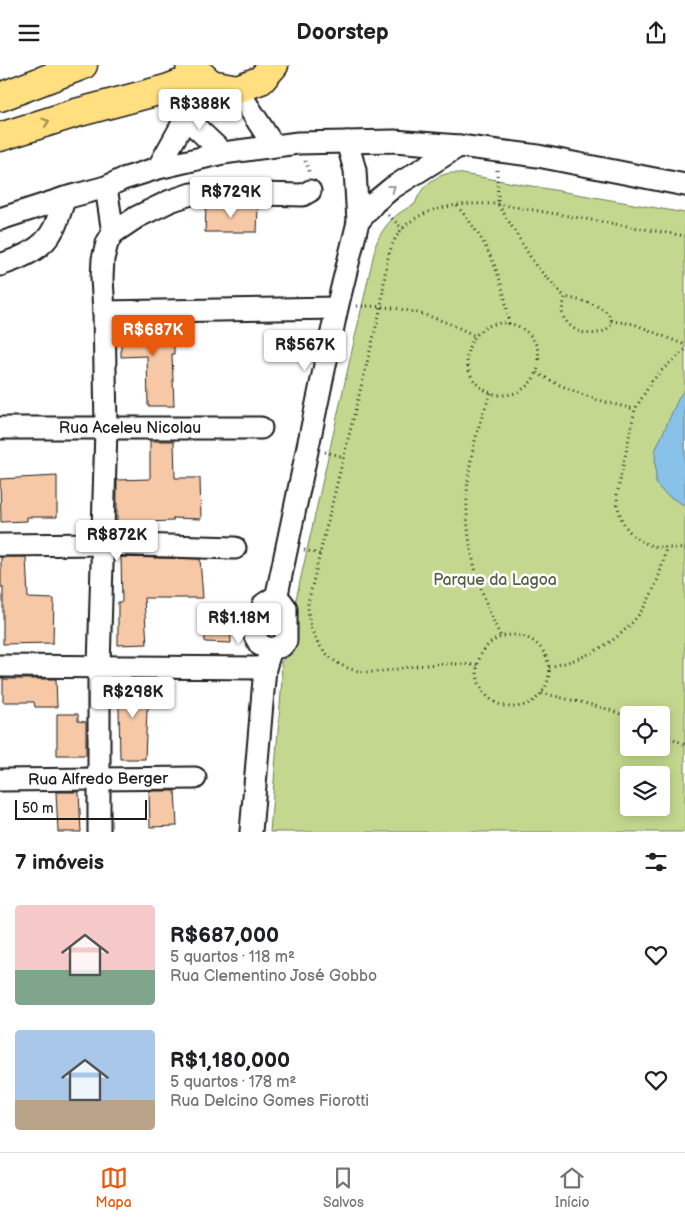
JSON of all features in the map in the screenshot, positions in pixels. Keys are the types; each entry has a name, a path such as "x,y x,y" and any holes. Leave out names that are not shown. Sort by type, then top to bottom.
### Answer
{"highway":[{"path":"0,97 83,65"},
{"path":"0,137 76,113 166,89 193,74 211,84 236,89 261,80 279,67"}],"street":[{"path":"158,168 186,118 191,101 193,74"},
{"path":"236,89 273,145"},
{"path":"186,118 223,153"},
{"path":"0,219 106,187 122,179 158,168 223,153 298,143 394,141 459,146 538,156 685,185"},
{"path":"0,666 99,666 268,659 286,641 286,608 284,604 276,599 337,308 358,222 354,170 347,142"},
{"path":"358,222 375,202 392,187 459,146"},
{"path":"106,187 113,233"},
{"path":"99,832 99,666 106,429 102,278 103,259 107,243 113,233 137,217 170,201 192,194 303,195 310,191"},
{"path":"0,265 24,257 44,243 54,228 65,198"},
{"path":"104,312 337,308"},
{"name":"Rua Aceleu Nicolau","path":"0,428 261,428"},
{"path":"0,545 102,544 235,547"},
{"path":"251,832 268,659"},
{"name":"Rua Alfredo Berger","path":"0,780 195,778"}],"path":[{"path":"298,143 309,170 312,183 310,191"},
{"path":"496,151 498,204 536,266 565,297 602,309 610,316 610,326 604,332 593,335 581,333 570,326 562,315 565,297"},
{"path":"477,665 431,664 374,672 352,669 341,665 323,651 317,643 309,624 308,603 381,306 390,246 407,225 421,215 456,205 498,204 685,236"},
{"path":"456,205 478,233 495,263 507,303 510,324"},
{"path":"337,308 381,306 425,313 442,319 476,336"},
{"path":"611,321 634,323 685,345"},
{"path":"500,323 510,324 526,331 538,346 540,365 532,381 518,393 500,395 490,393 475,382 470,373 467,364 470,344 476,336 491,325 500,323"},
{"path":"685,350 675,357 652,381 635,409 617,495 619,513 627,529 635,537 655,546 685,549"},
{"path":"537,373 587,397 635,409"},
{"path":"490,393 470,461 466,509 468,535 475,570 489,613 501,637"},
{"path":"549,667 567,663 592,653 628,628 654,591 663,565 666,547"},
{"path":"519,635 536,643 543,649 547,658 549,667 547,685 536,699 518,707 500,705 485,693 477,675 477,665 485,647 501,637 519,635"},
{"path":"542,693 581,701 620,714"},
{"path":"670,737 685,745"}],"green space":[{"name":"Parque da Lagoa","path":"449,173 457,173 685,213 685,832 270,832 282,680 281,662 291,650 296,637 297,623 294,608 376,244 391,220 415,204 420,193 432,181"}],"water":[{"path":"685,389 685,506 664,493 656,484 655,451 679,397"}],"building":[{"path":"206,206 258,207 257,232 205,232"},
{"path":"174,323 174,354 172,354 174,406 148,406 147,356 121,357 121,324"},
{"path":"150,441 174,441 175,478 200,478 201,519 173,518 173,521 117,523 117,480 150,479"},
{"path":"57,476 57,517 27,517 27,521 1,522 0,479"},
{"path":"1,557 26,557 28,598 54,599 53,643 3,644"},
{"path":"121,557 200,559 203,598 144,598 147,644 118,645 118,602 122,602"},
{"path":"204,607 229,608 231,643 205,642"},
{"path":"3,679 56,679 57,707 35,707 34,702 3,702"},
{"path":"120,679 147,680 148,710 145,759 120,759"},
{"path":"57,714 78,714 78,721 86,722 86,755 57,755"},
{"path":"149,791 175,791 177,826 150,827"},
{"path":"56,792 79,792 81,832 58,832"}]}
